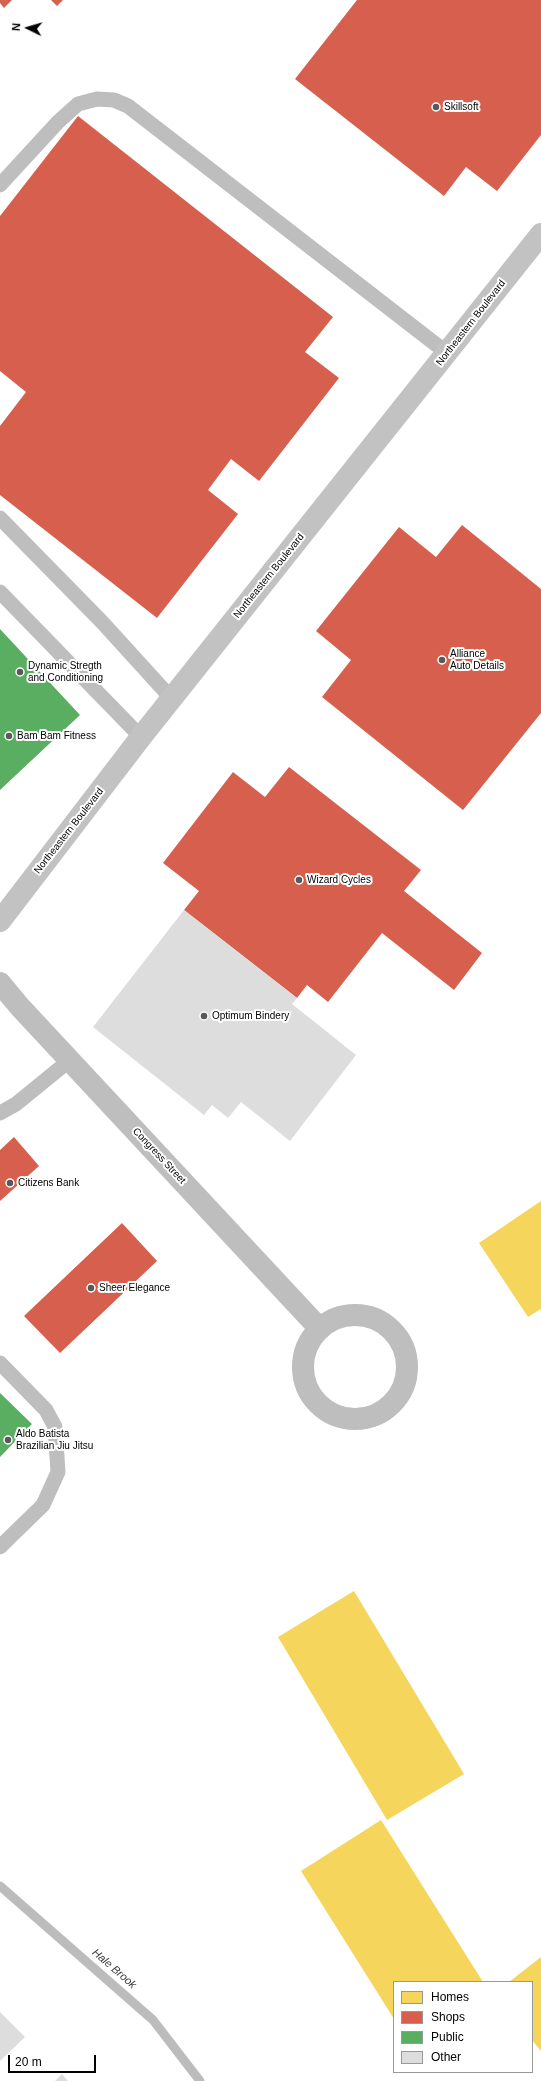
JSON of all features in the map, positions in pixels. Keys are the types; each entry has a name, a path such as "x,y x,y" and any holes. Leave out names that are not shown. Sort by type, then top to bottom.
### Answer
{"street":[{"name":"Northeastern Boulevard","path":"0,921 141,737 541,234"},
{"name":"Congress Street","path":"0,983 320,1329"},
{"path":"360,1315 378,1320 393,1332 403,1347 407,1366 405,1384 395,1402 379,1414 360,1419 336,1416 318,1404 306,1385 303,1362 307,1348 320,1329 335,1319 360,1315"}],"lane":[{"path":"0,185 58,122 78,104 97,99 114,100 134,110 447,353"},
{"path":"0,518 102,622 172,699"},
{"path":"0,592 141,737"},
{"path":"0,1113 16,1104 70,1060"},
{"path":"0,1363 46,1410 55,1427 58,1472 43,1505 0,1547"}],"building: Homes":[{"path":"541,1201 541,1309 528,1317 479,1243"},
{"path":"354,1591 464,1774 387,1820 278,1637"},
{"path":"381,1820 482,1981 393,1981 393,2017 301,1871"},
{"path":"541,1957 541,2051 533,2041 533,1981 510,1981"}],"building: Shops":[{"path":"0,0 12,0 4,8 0,3"},
{"path":"51,0 63,0 57,6"},
{"name":"Skillsoft","path":"357,0 541,0 541,135 497,191 466,167 444,196 295,79"},
{"path":"78,116 333,317 305,352 339,378 259,481 231,459 208,490 238,514 157,618 0,495 0,426 26,392 0,371 0,216"},
{"path":"462,525 541,589 541,713 463,810 322,697 351,660 316,631 399,527 436,557"},
{"name":"Wizard Cycles","path":"289,767 421,870 404,891 482,953 454,990 382,933 328,1002 307,985 297,998 184,910 199,891 163,863 233,772 265,797"},
{"name":"Citizens Bank","path":"14,1137 39,1166 0,1201 0,1150"},
{"name":"Sheer Elegance","path":"122,1223 157,1261 60,1353 24,1316"}],"building: Public":[{"name":"Dynamic Stregth and Conditioning","path":"0,629 80,715 0,790"},
{"name":"Aldo Batista Brazilian Jiu Jitsu","path":"0,1393 32,1424 0,1457"}],"building: Other":[{"name":"Optimum Bindery","path":"184,910 297,998 292,1004 356,1055 290,1141 241,1102 228,1118 212,1105 204,1115 93,1027"},
{"path":"0,2012 25,2037 0,2061"},
{"path":"62,2074 68,2081 55,2081"}],"waterway":[{"name":"Hale Brook","path":"0,1886 153,2020 200,2081"}],"place":[{"name":"Skillsoft","path":"436,107"},
{"name":"Alliance Auto Details","path":"442,660"},
{"name":"Dynamic Stregth and Conditioning","path":"20,672"},
{"name":"Bam Bam Fitness","path":"9,736"},
{"name":"Wizard Cycles","path":"299,880"},
{"name":"Optimum Bindery","path":"204,1016"},
{"name":"Citizens Bank","path":"10,1183"},
{"name":"Sheer Elegance","path":"91,1288"},
{"name":"Aldo Batista Brazilian Jiu Jitsu","path":"8,1440"}]}
